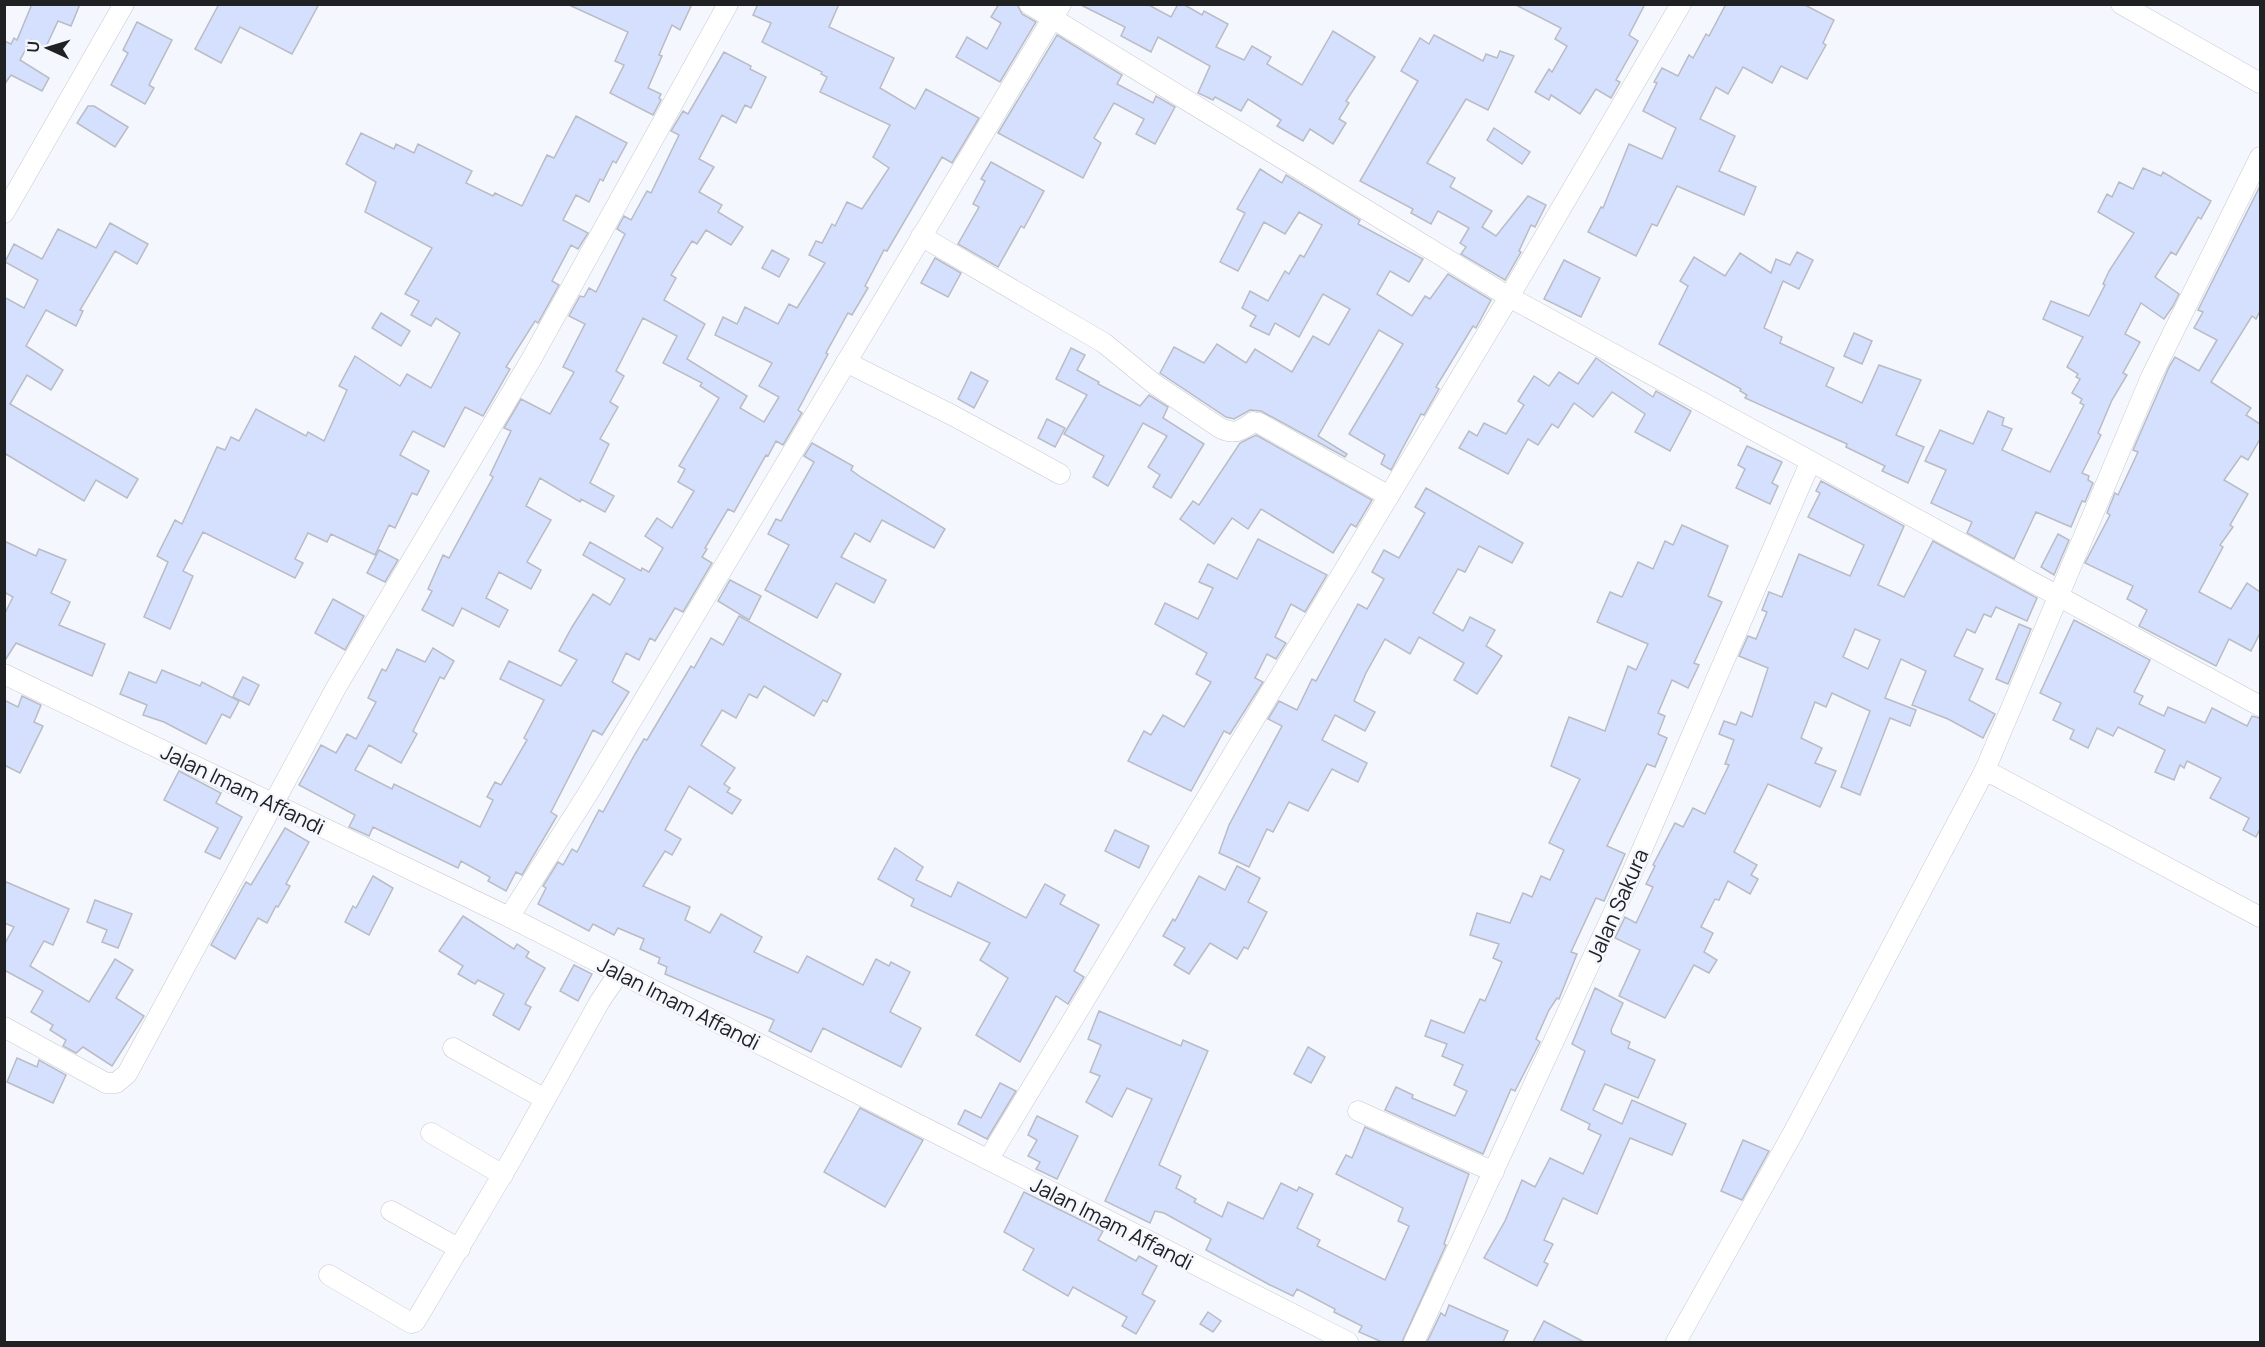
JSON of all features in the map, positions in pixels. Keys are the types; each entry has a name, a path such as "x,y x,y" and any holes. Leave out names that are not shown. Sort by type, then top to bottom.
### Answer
{"street":[{"path":"4,213 124,4"},
{"path":"4,1027 106,1083 120,1081 127,1074 338,686 531,358 728,4"},
{"path":"1029,4 1057,12 1509,297 1731,417 1810,463 2059,595 2260,706"},
{"path":"988,1160 1509,297 1681,4"},
{"path":"2121,4 2260,83"},
{"path":"509,917 587,795 1057,12"},
{"path":"1676,1342 1793,1133 1985,770 2151,377 2260,157"},
{"path":"921,236 1104,343 1153,383 1220,428 1229,432 1238,432 1253,422 1259,423 1389,496"},
{"path":"846,362 952,415 1060,474"},
{"name":"Jalan Sakura","path":"1414,1342 1630,875 1810,463"},
{"name":"Jalan Imam Affandi","path":"4,674 509,917 1348,1342"},
{"path":"1985,770 2260,917"},
{"path":"329,1275 411,1323 415,1322 503,1175 600,1001 619,973"},
{"path":"453,1048 545,1099"},
{"path":"1358,1111 1494,1172"},
{"path":"431,1133 503,1175"},
{"path":"391,1211 460,1249"}],"building":[{"path":"32,4 80,4 71,26 58,21 45,49 31,40 20,60 49,78 42,91 11,75 4,85 4,41 11,44 14,38 17,40"},
{"path":"219,4 319,4 292,54 240,27 221,63 195,49"},
{"path":"567,4 692,4 680,30 672,25 659,55 662,56 648,88 661,94 659,98 661,100 653,115 610,93 624,65 615,61 628,32"},
{"path":"758,4 839,4 829,27 894,58 880,88 915,109 926,89 979,118 952,163 942,157 887,251 884,250 865,286 868,288 852,315 848,313 826,353 828,354 798,410 802,413 783,445 776,441 734,512 728,509 702,557 712,563 683,612 675,608 655,641 650,638 639,660 626,653 612,682 629,692 602,735 593,730 551,812 557,816 522,875 516,872 506,891 488,881 490,877 461,861 458,868 373,827 369,836 349,827 355,815 299,785 321,745 336,753 347,734 356,739 376,702 368,698 382,669 386,671 397,649 425,662 433,648 454,661 444,679 440,677 413,731 417,734 401,763 369,745 355,770 392,789 394,784 480,827 493,800 487,797 495,782 501,785 527,740 524,738 544,700 500,679 509,661 561,686 577,660 559,651 572,627 593,594 610,605 625,579 583,555 590,542 641,571 642,568 649,572 663,548 645,536 657,518 672,528 694,491 678,482 685,469 679,466 719,398 700,386 702,383 663,363 677,336 643,318 616,371 624,376 610,402 618,407 600,439 609,444 590,483 614,496 605,512 581,499 580,502 540,478 526,506 551,520 527,562 541,570 531,589 499,572 486,598 508,610 499,627 462,608 453,626 422,610 432,591 428,589 443,555 449,558 493,477 490,475 511,431 504,428 521,399 550,414 574,372 563,367 585,324 569,316 580,296 584,297 589,288 596,292 625,234 617,229 624,216 631,220 647,191 651,193 679,135 671,131 683,111 688,114 724,52 766,77 751,108 745,105 736,123 722,115 699,159 714,167 699,192 722,205 718,212 743,227 731,245 706,230 697,244 692,241 671,275 676,278 664,300 705,324 687,359 747,396 740,408 764,422 779,397 759,386 772,363 715,335 723,317 737,324 745,307 778,324 789,304 797,308 825,263 809,255 816,241 822,243 832,224 835,226 847,202 862,209 889,168 873,157 890,125 820,92 827,77 821,74 822,72 762,42 771,23 753,15"},
{"path":"999,4 1017,4 1022,14 1036,22 1000,82 956,57 967,37 987,49 1001,23 991,17"},
{"path":"1079,4 1147,4 1171,17 1178,4 1183,4 1202,15 1204,11 1228,24 1216,47 1244,60 1252,46 1271,57 1267,64 1302,85 1333,31 1375,57 1346,101 1349,103 1339,119 1346,123 1333,144 1310,129 1303,141 1277,126 1281,120 1248,99 1241,111 1215,97 1213,100 1198,93 1210,66 1158,37 1151,52 1121,36 1125,27"},
{"path":"1514,4 1645,4 1629,35 1638,41 1616,80 1620,82 1611,98 1596,89 1580,114 1551,95 1549,100 1535,92 1549,69 1552,72 1567,46 1555,39 1561,28"},
{"path":"1726,4 1803,4 1834,20 1823,43 1826,45 1807,79 1781,66 1772,83 1743,67 1728,94 1716,87 1700,119 1735,136 1719,171 1756,187 1744,215 1677,186 1657,226 1652,224 1636,256 1588,232 1601,207 1603,208 1629,144 1662,159 1676,128 1643,111 1657,83 1654,82 1662,68 1678,76 1689,55 1693,58 1706,34 1709,36"},
{"path":"137,22 172,40 149,85 154,88 145,104 111,85 128,53 123,50"},
{"path":"1057,35 1122,75 1117,84 1153,103 1156,96 1175,107 1155,144 1136,134 1144,119 1114,103 1094,138 1101,143 1083,178 998,133"},
{"path":"1434,35 1483,61 1486,54 1497,58 1500,51 1514,56 1488,110 1466,99 1427,163 1455,178 1450,187 1492,211 1482,227 1496,236 1528,196 1546,205 1535,227 1531,225 1519,251 1521,252 1505,280 1461,254 1466,247 1460,243 1469,228 1438,211 1431,224 1411,213 1413,209 1360,181 1418,81 1401,71 1420,38 1429,44"},
{"path":"88,106 94,106 128,127 115,147 77,123"},
{"path":"576,116 627,143 616,163 613,161 603,181 600,179 589,202 576,195 563,220 588,233 578,249 571,245 552,281 559,285 538,323 535,321 506,367 510,369 483,416 465,407 444,447 413,431 400,455 429,471 417,495 412,493 395,528 389,525 375,555 331,534 327,542 308,533 295,559 303,563 295,578 203,532 183,571 193,576 170,629 144,617 168,562 157,556 175,520 182,524 217,447 225,450 231,437 239,441 256,409 306,436 308,432 324,441 347,390 339,386 355,356 400,386 407,374 431,388 460,333 436,318 431,326 411,315 419,301 405,294 432,248 365,212 376,182 346,164 361,133 394,149 396,144 414,153 418,144 472,171 466,183 522,206 547,155 554,158"},
{"path":"1494,128 1530,152 1522,164 1487,140"},
{"path":"991,162 1044,191 1024,228 1021,226 998,267 958,244 979,207 973,204 985,181 981,179"},
{"path":"2143,168 2161,176 2163,172 2211,201 2201,219 2198,217 2176,255 2171,252 2155,277 2179,294 2173,306 2164,319 2141,303 2125,334 2140,342 2123,373 2127,375 2112,400 2098,433 2101,435 2082,473 2089,476 2088,480 2093,483 2085,502 2082,501 2071,527 2036,512 2014,559 1967,533 1972,522 1931,503 1946,470 1925,461 1940,430 1973,444 1988,411 2004,418 2002,425 2012,429 2002,450 2050,472 2084,405 2080,403 2082,399 2072,393 2080,379 2076,377 2078,374 2067,367 2083,337 2043,319 2051,301 2089,316 2105,285 2103,284 2109,271 2134,233 2098,212 2107,194 2112,197 2119,182 2133,189"},
{"path":"1260,169 1282,183 1286,175 1360,220 1358,224 1423,259 1409,282 1390,271 1377,294 1412,316 1425,296 1430,299 1448,274 1491,300 1476,328 1473,326 1436,387 1439,389 1424,415 1421,414 1391,470 1381,464 1385,455 1349,434 1403,344 1379,330 1318,436 1347,454 1345,457 1261,411 1250,410 1234,419 1226,417 1160,373 1174,347 1204,363 1217,344 1246,363 1255,349 1292,372 1313,336 1329,345 1350,309 1323,294 1299,337 1275,323 1269,335 1250,326 1256,316 1242,308 1250,291 1268,301 1285,271 1289,274 1300,255 1304,257 1322,225 1299,212 1285,234 1264,222 1238,271 1220,262 1245,213 1237,209"},
{"path":"2260,186 2260,311 2256,319 2252,316 2211,382 2251,408 2246,415 2260,424 2260,439 2248,460 2241,456 2224,480 2248,494 2230,525 2233,527 2220,545 2223,547 2199,592 2231,609 2247,583 2260,592 2260,633 2251,651 2229,639 2216,666 2139,626 2147,610 2127,599 2133,586 2085,563 2110,515 2107,513 2115,493 2118,495 2138,452 2133,450 2169,367 2175,357 2199,371 2217,340 2194,328 2203,312 2198,310"},
{"path":"110,223 148,244 137,264 115,251 80,310 83,311 76,326 46,310 26,346 63,370 51,390 27,375 10,404 138,479 127,498 96,480 84,501 4,453 4,297 24,308 38,280 5,262 14,244 42,259 58,229 96,248"},
{"path":"772,250 789,259 779,277 762,268"},
{"path":"1797,252 1813,260 1799,289 1783,281 1764,328 1782,337 1780,343 1834,368 1826,386 1862,403 1879,365 1921,380 1896,435 1924,447 1908,483 1882,471 1885,466 1846,447 1847,444 1745,398 1747,395 1740,391 1741,389 1659,344 1688,286 1680,281 1694,257 1725,276 1740,253 1771,273 1776,259 1790,265"},
{"path":"935,258 961,273 948,297 921,283"},
{"path":"1564,260 1600,278 1581,317 1544,299"},
{"path":"381,313 410,331 401,346 372,328"},
{"path":"1854,333 1872,341 1862,364 1844,356"},
{"path":"1071,348 1085,355 1077,370 1140,406 1149,395 1168,407 1163,418 1204,444 1171,498 1153,487 1160,475 1148,467 1167,436 1143,423 1108,486 1093,477 1104,456 1064,434 1087,395 1056,379"},
{"path":"1596,358 1653,397 1656,391 1691,411 1670,451 1635,432 1645,414 1612,392 1593,417 1574,403 1558,428 1552,424 1538,445 1528,439 1508,474 1459,448 1469,431 1477,436 1484,423 1506,434 1524,405 1518,401 1534,376 1549,386 1559,372 1578,384"},
{"path":"971,372 988,381 974,408 958,399"},
{"path":"1047,419 1065,428 1055,447 1038,438"},
{"path":"1256,435 1372,500 1356,527 1351,524 1333,553 1261,509 1248,529 1232,518 1214,544 1180,519 1193,501 1199,505 1240,443"},
{"path":"812,443 853,466 851,470 862,478 945,529 934,548 882,520 870,542 855,533 841,557 886,580 874,603 836,583 817,618 765,590 789,545 768,534 776,519 781,521 814,462 804,456"},
{"path":"1747,446 1782,462 1772,483 1778,486 1770,504 1736,488 1745,469 1738,465"},
{"path":"1821,481 1904,526 1878,585 1904,597 1933,541 2037,598 2027,621 1996,607 1991,617 1984,614 1975,633 1967,629 1954,656 1983,669 1969,700 1995,714 1983,738 1948,719 1912,705 1926,671 1901,659 1885,698 1916,710 1910,726 1890,718 1860,795 1841,787 1870,711 1832,693 1826,707 1815,702 1801,738 1822,748 1815,763 1836,771 1820,807 1768,784 1734,852 1757,865 1751,875 1758,879 1750,894 1728,881 1719,900 1715,899 1701,927 1713,933 1704,952 1717,960 1709,973 1694,965 1665,1018 1619,996 1640,950 1615,938 1625,917 1636,923 1653,887 1646,884 1655,866 1653,865 1675,823 1683,827 1693,808 1705,814 1729,765 1725,764 1734,740 1719,734 1724,721 1736,725 1741,712 1752,717 1768,668 1739,656 1748,636 1756,639 1767,612 1762,610 1769,592 1782,597 1799,554 1850,576 1864,545 1808,517 1820,493 1816,491","holes":["1855,629 1880,640 1868,669 1843,657"]},
{"path":"1426,488 1523,543 1512,563 1479,546 1465,572 1458,569 1433,613 1463,631 1470,617 1495,630 1486,646 1502,656 1477,694 1454,680 1464,663 1419,637 1410,654 1385,639 1354,701 1375,712 1365,731 1335,715 1322,740 1367,763 1358,782 1332,769 1308,811 1289,802 1273,832 1267,829 1249,867 1219,853 1229,825 1282,726 1268,719 1279,701 1297,710 1312,679 1316,681 1358,604 1367,609 1384,579 1372,572 1384,550 1399,558 1425,513 1415,507"},
{"path":"1682,525 1728,546 1708,596 1722,602 1694,663 1699,665 1688,688 1672,680 1658,713 1665,716 1658,734 1667,738 1655,767 1647,764 1607,846 1625,854 1604,901 1596,898 1571,952 1577,954 1559,999 1557,998 1549,1010 1536,1039 1540,1042 1515,1091 1511,1089 1483,1154 1385,1110 1396,1087 1413,1095 1412,1098 1455,1116 1467,1091 1454,1085 1463,1065 1442,1056 1447,1044 1425,1036 1431,1020 1464,1033 1480,999 1485,1001 1502,962 1493,958 1499,944 1470,935 1477,913 1510,923 1523,893 1532,897 1541,876 1550,880 1564,850 1549,843 1580,779 1551,766 1569,717 1605,731 1628,666 1636,670 1648,644 1597,622 1610,592 1622,597 1638,562 1653,569 1665,541 1673,545"},
{"path":"2058,534 2069,540 2054,575 2041,567"},
{"path":"1258,539 1327,575 1305,612 1291,604 1275,637 1286,643 1276,659 1267,654 1255,678 1263,682 1230,734 1224,731 1191,791 1128,761 1144,731 1151,735 1163,715 1184,727 1211,682 1196,674 1207,653 1155,624 1165,603 1198,619 1213,588 1199,582 1208,564 1237,579"},
{"path":"4,541 36,556 39,549 66,560 51,593 70,602 59,625 105,644 92,676 16,643 4,662 4,615 13,597 4,592"},
{"path":"379,550 398,560 385,582 367,573"},
{"path":"730,580 761,596 749,620 718,601"},
{"path":"333,599 364,616 345,650 315,633"},
{"path":"739,616 841,674 827,702 823,700 814,716 764,686 757,698 749,694 736,718 722,710 701,745 735,768 724,784 730,788 727,792 741,800 732,814 689,786 665,830 681,839 672,855 665,851 643,886 690,907 685,920 710,933 721,914 762,937 754,952 798,973 807,956 863,985 876,959 889,966 891,962 910,972 890,1012 921,1028 901,1067 823,1028 811,1052 769,1031 774,1020 665,974 667,967 658,963 660,958 640,949 644,939 618,928 614,935 593,924 589,931 538,904 546,888 543,886 558,862 563,865 572,849 577,852 599,810 603,812 644,739 647,740 691,666 694,668 711,638 723,645"},
{"path":"2074,620 2150,660 2134,692 2143,696 2139,704 2164,716 2168,707 2205,723 2212,708 2247,726 2252,716 2260,718 2260,829 2256,837 2243,830 2249,818 2210,798 2221,778 2187,761 2184,768 2180,765 2174,780 2155,772 2165,750 2151,743 2118,727 2113,736 2097,728 2088,748 2070,739 2074,730 2053,720 2061,703 2040,693"},
{"path":"2019,624 2031,629 2008,684 1996,679"},
{"path":"162,670 200,686 202,682 239,701 230,718 222,714 206,744 164,722 143,715 147,705 120,694 129,672 156,683"},
{"path":"243,677 259,685 249,705 233,697"},
{"path":"22,696 41,705 34,722 43,726 20,773 4,765 4,700 18,707"},
{"path":"179,771 221,793 216,803 242,817 220,859 205,852 218,828 164,800"},
{"path":"285,828 309,842 286,884 290,886 278,907 276,906 267,923 258,918 235,959 211,945 246,882 251,885"},
{"path":"1115,830 1149,846 1139,868 1105,851"},
{"path":"895,848 923,867 916,880 951,897 958,882 1026,918 1045,884 1065,895 1060,904 1099,925 1074,971 1084,977 1068,1004 1056,996 1020,1062 976,1035 1008,978 980,960 990,943 911,906 914,899 878,879"},
{"path":"1237,866 1260,878 1248,902 1267,912 1248,949 1244,947 1237,959 1210,943 1189,974 1174,965 1185,948 1163,936 1173,919 1175,921 1199,876 1225,890"},
{"path":"373,876 393,888 369,935 345,922 353,906 356,908"},
{"path":"4,881 69,909 53,945 44,941 30,966 89,1002 115,959 133,970 116,998 144,1016 112,1066 83,1047 76,1053 63,1046 66,1040 50,1030 53,1025 31,1012 43,991 4,970 4,945 14,927 4,923"},
{"path":"95,900 132,914 118,948 102,942 107,930 87,922"},
{"path":"463,916 514,949 517,944 529,952 526,957 545,968 525,1004 531,1007 519,1030 493,1015 504,994 478,980 475,984 458,974 463,966 439,951"},
{"path":"574,965 592,974 578,1001 560,991"},
{"path":"1595,988 1623,1003 1611,1030 1612,1034 1630,1042 1628,1048 1655,1060 1638,1098 1605,1084 1593,1110 1622,1124 1632,1100 1686,1124 1672,1155 1630,1138 1597,1214 1563,1198 1544,1240 1553,1244 1544,1262 1548,1264 1537,1286 1484,1258 1505,1221 1522,1180 1535,1187 1550,1158 1583,1174 1601,1135 1588,1129 1590,1124 1561,1110 1585,1051 1572,1044"},
{"path":"1099,1011 1181,1046 1183,1040 1208,1051 1159,1165 1181,1176 1176,1188 1196,1199 1194,1202 1222,1217 1228,1202 1263,1219 1281,1183 1297,1191 1299,1187 1313,1194 1297,1228 1320,1240 1317,1246 1385,1280 1409,1226 1398,1221 1403,1208 1336,1174 1346,1155 1352,1158 1365,1127 1469,1174 1444,1244 1446,1245 1402,1342 1382,1342 1359,1332 1362,1326 1297,1289 1293,1296 1270,1285 1206,1250 1211,1239 1164,1213 1155,1211 1150,1223 1105,1201 1152,1099 1127,1088 1112,1117 1086,1102 1100,1076 1090,1072 1101,1045 1088,1039"},
{"path":"1308,1047 1325,1057 1311,1083 1294,1074"},
{"path":"17,1058 37,1067 39,1060 66,1075 53,1103 7,1082"},
{"path":"1000,1083 1016,1091 987,1139 958,1124 965,1110 981,1118"},
{"path":"860,1108 923,1140 885,1207 824,1172"},
{"path":"1037,1116 1078,1136 1057,1179 1036,1169 1040,1162 1028,1156 1037,1140 1028,1135"},
{"path":"1743,1140 1769,1151 1742,1200 1721,1191"},
{"path":"1024,1192 1103,1231 1098,1240 1136,1261 1139,1256 1157,1266 1142,1294 1155,1301 1136,1334 1122,1326 1127,1317 1073,1287 1068,1296 1023,1270 1034,1249 1004,1232"},
{"path":"1449,1305 1508,1331 1503,1342 1427,1342 1441,1313 1445,1316"},
{"path":"1208,1312 1221,1321 1213,1332 1200,1324"},
{"path":"1544,1321 1584,1342 1533,1342"}]}
